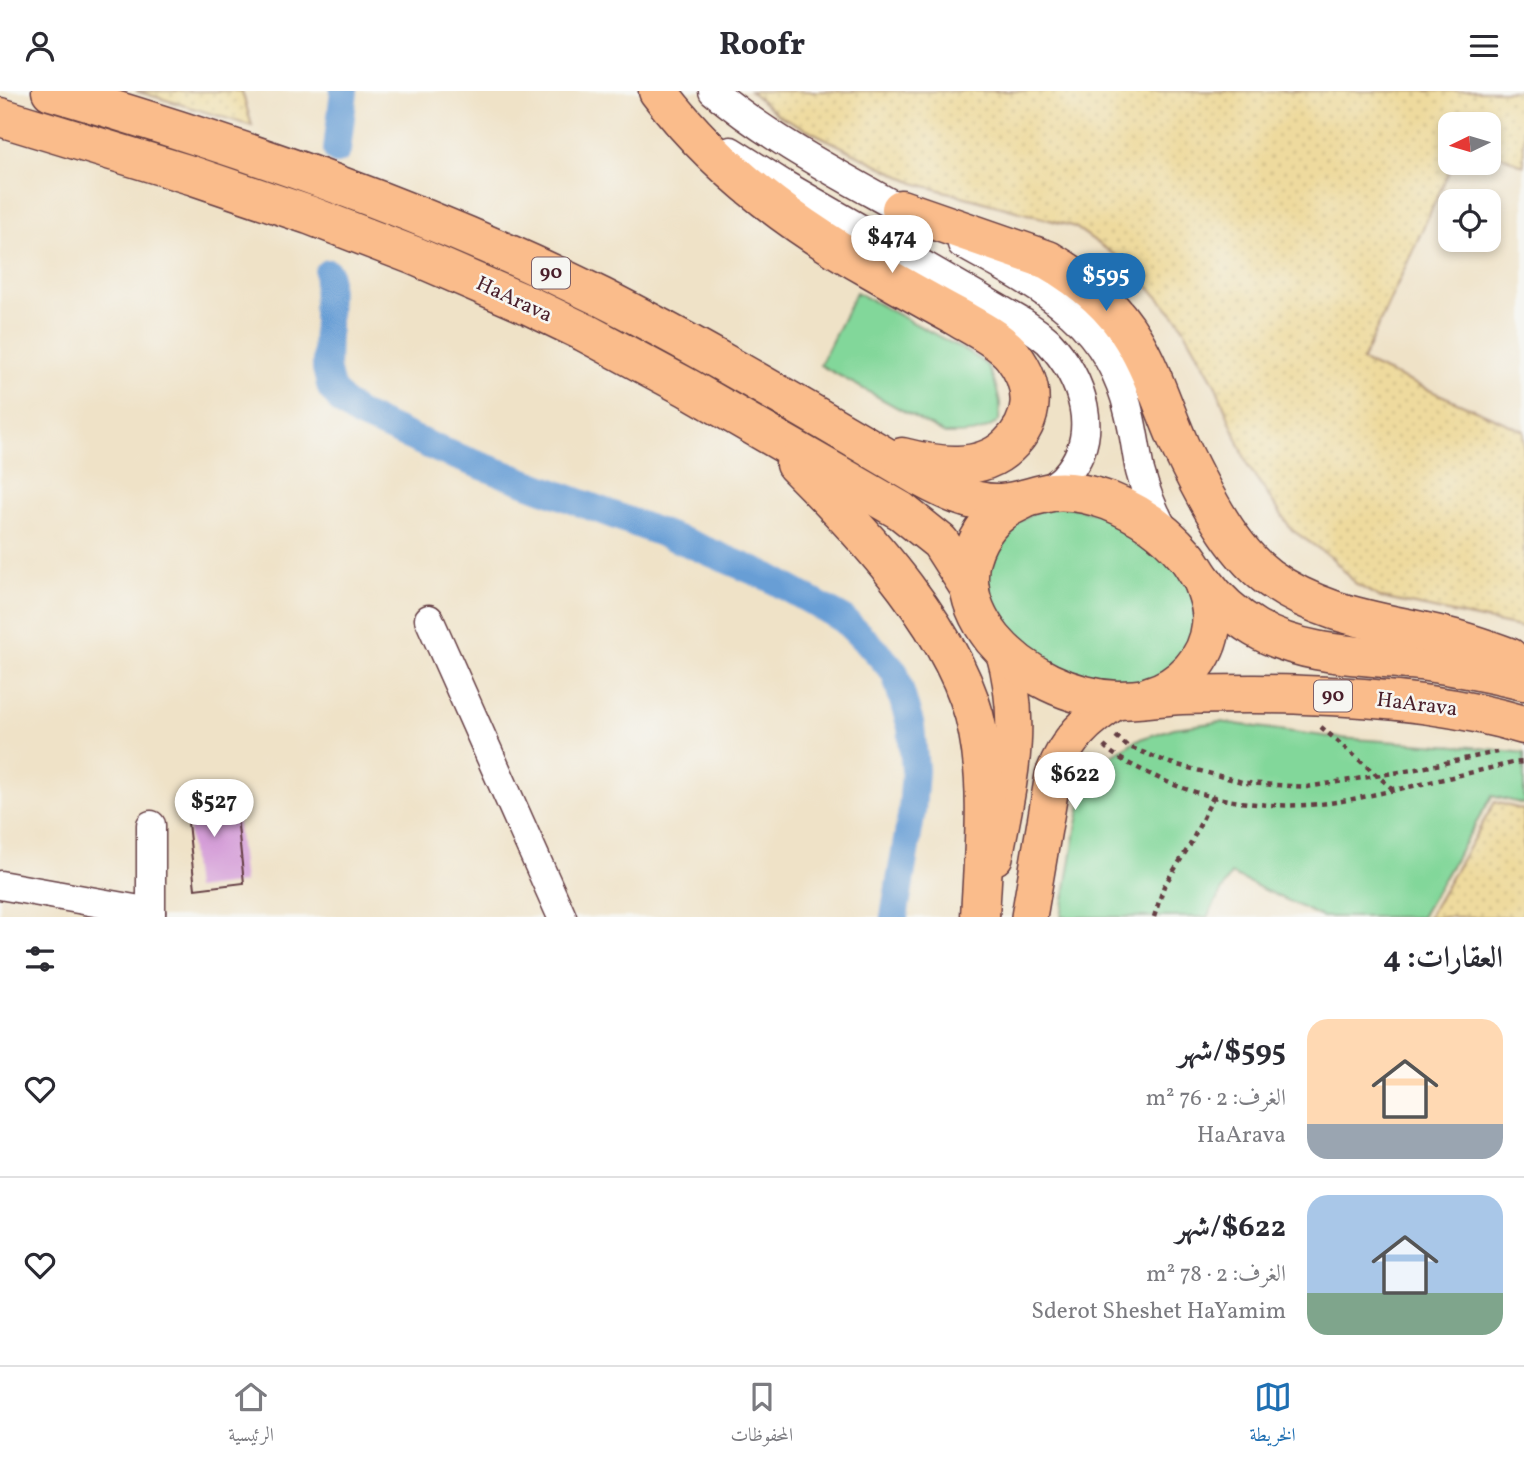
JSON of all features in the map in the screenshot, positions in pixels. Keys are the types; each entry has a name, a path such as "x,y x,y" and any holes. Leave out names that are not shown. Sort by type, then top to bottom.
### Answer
{"highway":[{"name":"HaArava","path":"51,91 286,165 486,244 656,325 957,495 997,503 1052,492 1068,492 1106,500 1127,509 1169,537 1187,557 1203,582 1226,606 1254,627 1288,643 1330,652 1422,662 1524,681"},
{"path":"659,91 702,143 776,207 833,247 985,334 1012,354 1026,376 1031,398 1027,420 1017,438 1001,453 982,463 934,463 899,457 868,447"},
{"name":"HaArava","path":"0,117 261,198 415,256 594,338 688,388 901,511 940,542 970,589"},
{"path":"901,209 1048,260 1069,272 1112,311 1132,337 1144,360 1180,445 1214,512 1247,559 1265,575 1314,604 1370,621 1444,636 1524,662"},
{"path":"755,426 812,480 868,542 919,608 959,672 971,701 983,762 985,825 981,917"},
{"name":"HaArava","path":"1032,497 1002,511 985,529 974,551 969,575 970,589 983,626 1003,650 1030,671 1062,688 1110,710 1201,695 1284,694 1412,703 1467,712 1514,738"},
{"name":"HaArava","path":"1110,710 1157,694 1187,674 1199,660 1207,644 1211,625 1210,604 1203,582"}],"main road":[{"path":"981,917 999,838 1013,749 1015,716 1003,650"},
{"path":"1029,917 1053,775 1058,760 1065,747 1110,710"}],"street":[{"path":"659,91 702,129 751,165 1022,322 1045,339 1064,360 1077,384 1085,408 1086,433 1079,456 1065,477 1032,497"},
{"path":"713,91 744,116 794,149 1030,281 1069,310 1100,345 1122,386 1143,483 1152,507 1169,537"},
{"path":"429,619 562,917"},
{"path":"0,885 151,915 151,825"}],"path":[{"path":"1284,694 1394,790"},
{"path":"1110,710 1127,746 1170,763 1246,783 1307,787 1376,776 1514,738"},
{"path":"1110,710 1109,751 1173,785 1243,803 1281,806 1321,804 1524,762"},
{"path":"1154,917 1164,885 1190,845 1213,797"}],"sand":[{"path":"136,91 242,91 252,126"},
{"path":"750,91 1524,91 1524,166 1502,156 1502,112 1438,112 1438,175 1447,175 1441,189 1438,189 1438,196 1362,361 1524,431 1524,628 1381,598 1357,585 1332,558 1292,530 1248,466 1215,384 1179,320 1130,266 1075,227 914,183 778,115"},
{"path":"1495,802 1524,810 1524,917 1428,917"}],"green space":[{"path":"856,292 970,353 988,366 1000,403 999,421 974,432 945,434 820,365"},
{"path":"1053,503 1122,519 1194,586 1197,640 1153,684 1066,678 992,620 984,554 993,535"},
{"path":"1220,722 1338,738 1524,753 1524,804 1492,796 1421,917 1322,917 1231,874 1207,917 1061,917 1087,780 1099,763 1137,740 1174,728"}],"building":[{"path":"234,788 244,883 195,889 185,794"}],"waterway":[{"path":"337,150 344,91"},
{"path":"328,273 326,368 331,388 343,403 360,415 442,451 688,543 768,577 843,619 876,651 895,673 911,727 915,770 912,811 894,917"}]}
